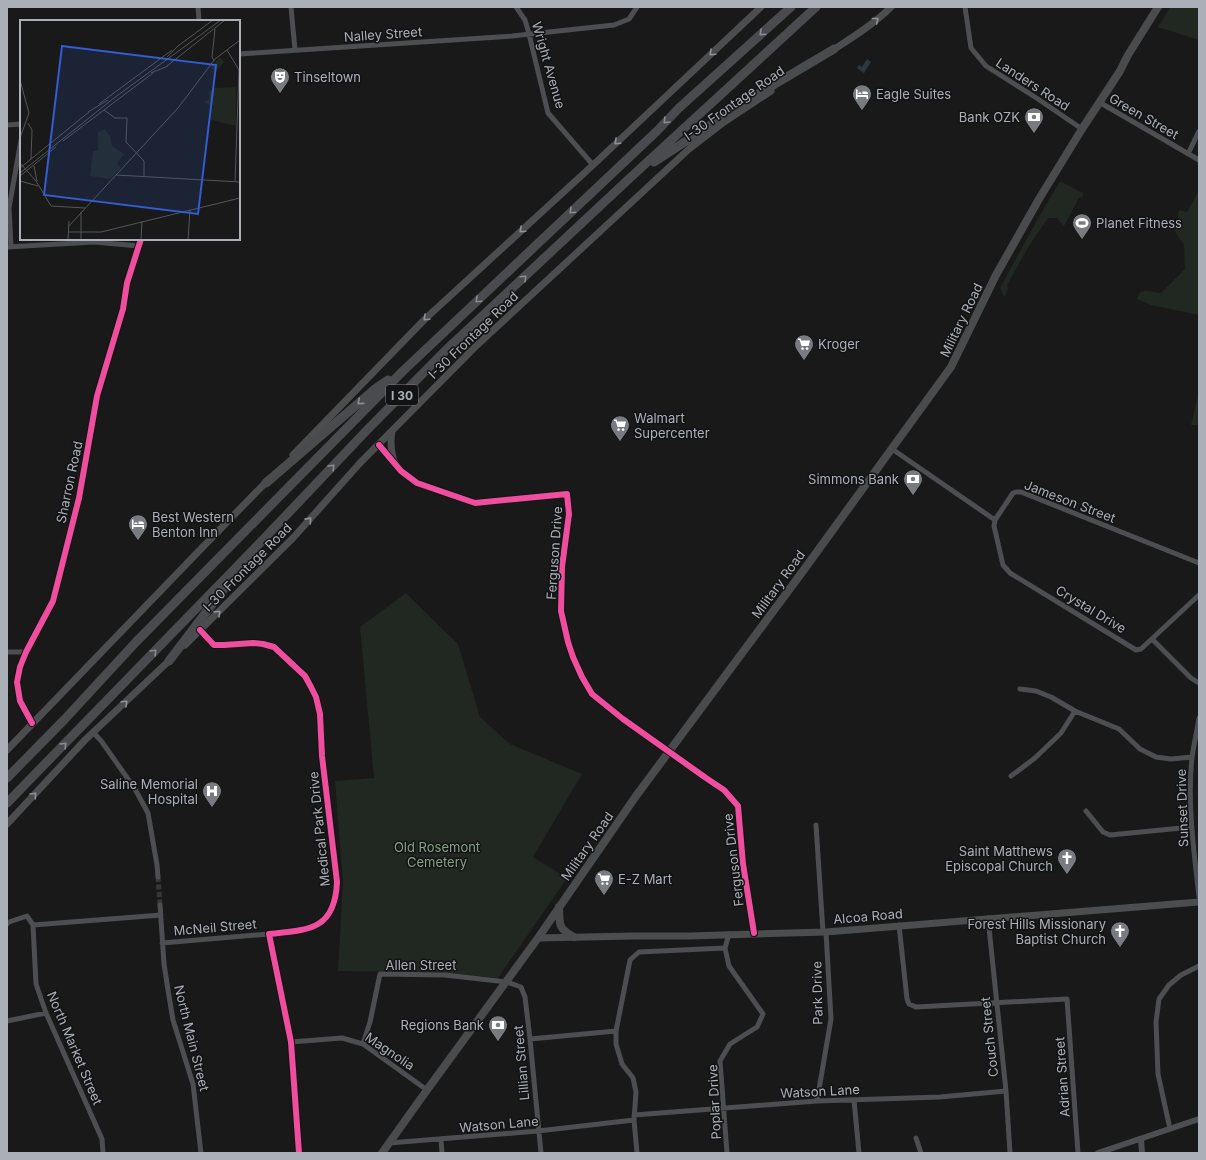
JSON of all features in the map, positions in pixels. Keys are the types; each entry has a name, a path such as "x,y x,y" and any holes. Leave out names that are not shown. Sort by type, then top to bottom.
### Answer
{"highway":[{"name":"I 30","path":"7,778 64,720 136,642 403,371 679,108 791,7"},
{"name":"I 30","path":"7,803 250,554 368,429 446,350 816,7"},
{"path":"631,177 760,93 834,50"},
{"path":"266,483 375,389 403,371"},
{"path":"169,661 250,554"}],"main road":[{"path":"7,750 425,319 593,165 761,7"},
{"name":"I-30 Frontage Road","path":"7,824 93,732 169,661 294,538 360,463 474,348 689,149 724,122 861,32 883,15 890,7"},
{"name":"Military Road","path":"382,1153 507,982 669,751 892,449 950,367 1012,246 1039,199 1120,71 1128,55 1158,7"},
{"path":"392,431 391,440 395,464"},
{"name":"Alcoa Road","path":"538,938 824,932 1199,902"},
{"path":"559,907 560,926 564,931 574,937"}],"street":[{"path":"198,7 199,20"},
{"path":"291,7 294,50"},
{"name":"Wright Avenue","path":"516,7 525,20 548,113 593,165"},
{"name":"Nalley Street","path":"240,54 512,36 614,25 629,19 637,7"},
{"name":"Landers Road","path":"966,7 971,48 986,66 1082,129"},
{"name":"Green Street","path":"1099,102 1199,160"},
{"path":"7,125 20,124"},
{"path":"1188,154 1199,131"},
{"path":"20,146 9,208 9,246 95,240 139,246"},
{"name":"Sharron Road","path":"32,723 20,701 17,682 20,667 26,652 53,601 79,498 97,396 123,309 127,284 141,240"},
{"name":"Ferguson Drive","path":"379,444 401,471 417,483 475,503 567,494 569,514 562,567 561,611 573,657 592,694 724,790 738,806 743,864 754,934"},
{"path":"892,449 995,520"},
{"name":"Jameson Street","path":"995,520 1013,493 1021,492 1199,563"},
{"name":"Crystal Drive","path":"995,520 994,526 1003,565 1010,573 1136,650 1141,649 1199,595"},
{"name":"Medical Park Drive","path":"200,630 214,644 224,645 253,643 274,647 305,676 316,697 320,714 322,756 337,882 337,895 333,908 327,917 314,928 302,931 269,934"},
{"path":"1152,639 1191,678 1199,683"},
{"path":"7,652 26,652"},
{"path":"1020,689 1036,691 1051,696 1075,711 1119,729 1140,749 1156,757 1171,759 1192,757"},
{"path":"1011,776 1035,758 1061,733 1075,711"},
{"name":"Sunset Drive","path":"1199,718 1192,757 1191,788 1192,827 1199,897"},
{"path":"93,732 135,788 148,813 158,877"},
{"path":"1086,811 1103,832 1110,835 1192,827"},
{"name":"Park Drive","path":"816,824 831,1019 817,1101"},
{"name":"North Main Street","path":"160,905 162,943 168,990 174,1020 193,1084 201,1153"},
{"path":"7,924 27,916 32,925 161,915"},
{"name":"Couch Street","path":"988,918 1006,1091 1010,1153"},
{"name":"North Market Street","path":"32,925 36,984 46,1013 102,1139 103,1153"},
{"path":"899,925 907,999 909,1004 916,1007 997,1003"},
{"path":"269,934 291,1042 299,1153"},
{"name":"McNeil Street","path":"162,943 269,934"},
{"path":"637,1153 634,1118 636,1092 632,1078 622,1064 616,1044 616,1030 630,960 639,952 725,948 729,934"},
{"name":"Poplar Drive","path":"725,948 729,966 762,1014 756,1027 730,1044 720,1061 727,1153"},
{"path":"1170,1129 1158,1074 1156,1022 1159,999 1169,985 1181,975 1199,966"},
{"name":"Allen Street","path":"363,1044 370,1022 380,974 445,975 507,982"},
{"name":"Lillian Street","path":"507,982 521,987 525,997 541,1153"},
{"name":"Adrian Street","path":"997,1003 1067,999 1078,1153"},
{"path":"7,1021 46,1013"},
{"path":"530,1038 616,1030"},
{"name":"Magnolia","path":"291,1042 342,1038 363,1044 427,1090"},
{"name":"Watson Lane","path":"389,1143 538,1132 634,1118 724,1108 817,1101 940,1097 1006,1091"},
{"path":"854,1100 860,1153"},
{"path":"1098,1153 1199,1119"},
{"path":"916,1138 920,1153"},
{"path":"441,1139 442,1153"},
{"path":"1142,1139 1142,1153"}],"green space":[{"path":"1170,7 1199,7 1199,40 1158,27"},
{"path":"1060,181 1083,193 1083,197 1079,198 1064,226 1057,218 1048,218 1029,246 1007,285 1008,289 1005,296 1000,288"},
{"path":"1199,190 1199,315 1151,305 1137,299 1140,292 1143,291 1161,293 1185,269 1184,245 1175,232 1179,210 1187,212"},
{"path":"1199,392 1199,425 1191,425"},
{"name":"Old Rosemont Cemetery","path":"406,593 458,644 480,717 510,744 582,774 533,857 567,878 498,978 438,972 338,971 343,882 335,781 374,778 360,627"}],"shaded area":[{"path":"867,59 871,62 864,73 857,68 859,65 862,67"}],"tunnel":[{"path":"158,877 160,905"}],"cycle path":[{"path":"32,723 20,701 17,682 20,667 26,652 53,601 79,498 97,396 123,309 127,283 141,240"},
{"path":"379,445 401,471 417,483 475,503 567,494 569,514 562,567 561,611 573,657 592,694 623,719 724,790 738,806 743,864 754,933"},
{"path":"200,630 214,645 253,643 274,647 305,676 316,697 320,714 322,756 337,882 335,898 331,910 325,918 317,924 296,931 269,934 291,1042 299,1153"}],"place":[{"name":"Tinseltown","path":"280,94"},
{"name":"Eagle Suites","path":"862,111"},
{"name":"Bank OZK","path":"1034,134"},
{"name":"Planet Fitness","path":"1082,240"},
{"name":"Kroger","path":"804,361"},
{"name":"Walmart Supercenter","path":"620,442"},
{"name":"Simmons Bank","path":"913,496"},
{"name":"Best Western Benton Inn","path":"138,541"},
{"name":"Saline Memorial Hospital","path":"212,808"},
{"name":"Saint Matthews Episcopal Church","path":"1067,875"},
{"name":"E-Z Mart","path":"604,896"},
{"name":"Forest Hills Missionary Baptist Church","path":"1120,948"},
{"name":"Regions Bank","path":"498,1042"}]}
